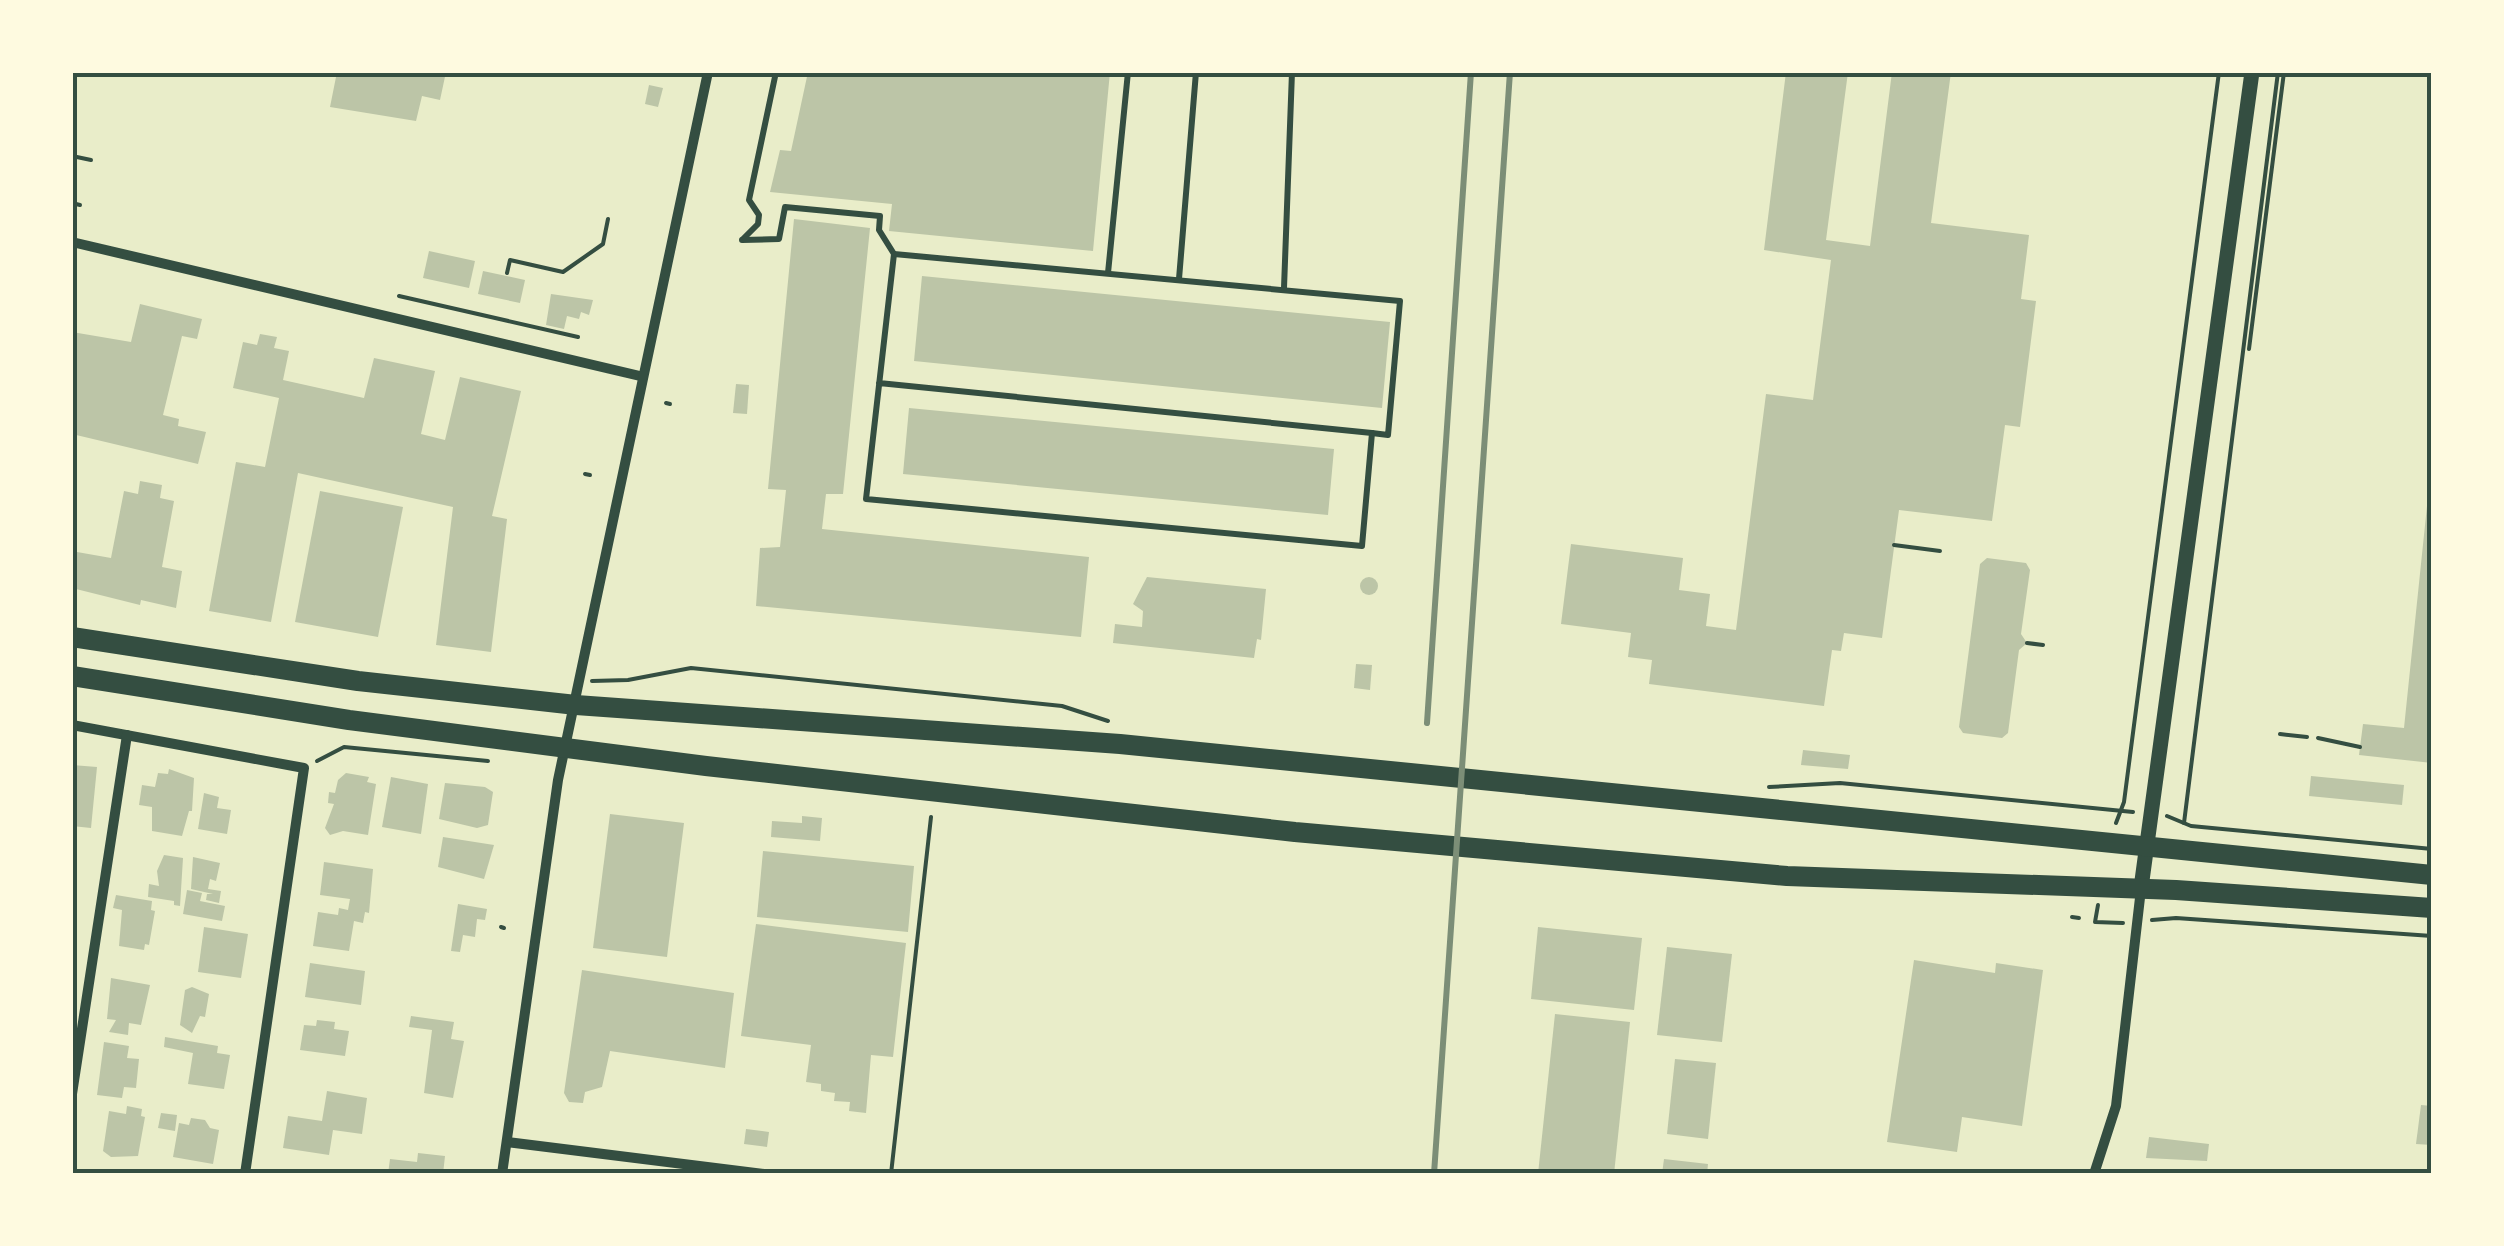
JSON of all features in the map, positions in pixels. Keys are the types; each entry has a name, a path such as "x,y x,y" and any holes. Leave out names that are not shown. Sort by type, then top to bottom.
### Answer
{"main road":[{"path":"72,636 358,681 576,705 1120,744 2432,875"},
{"path":"72,676 348,720 1313,834 1787,876 2141,888 2432,908"}],"street":[{"path":"502,1174 555,794 640,376 708,72"},
{"path":"2094,1174 2116,1106 2141,888 2252,72"},
{"path":"72,242 640,376"},
{"path":"72,725 304,768 245,1174"},
{"path":"72,1094 127,735"},
{"path":"506,1142 764,1174"}],"lane":[{"path":"776,72 749,200 759,215 758,224 742,240 779,239 784,207 880,216 879,230 894,254 866,500 1362,546 1372,433"},
{"path":"1108,272 1128,72"},
{"path":"1179,279 1196,72"},
{"path":"1284,288 1292,72"},
{"path":"879,383 1388,434 1400,302 894,254"}],"path":[{"path":"2121,811 2219,72"},
{"path":"2249,348 2281,72"},
{"path":"2183,832 2281,72"},
{"path":"72,156 91,160"},
{"path":"72,204 80,205"},
{"path":"507,273 510,260 563,272 603,244 608,220"},
{"path":"399,296 578,337"},
{"path":"1894,545 1940,551"},
{"path":"2027,643 2044,645"},
{"path":"607,681 691,668 1062,706 1108,721"},
{"path":"2280,734 2307,737"},
{"path":"2318,738 2360,747"},
{"path":"304,768 344,746 504,762"},
{"path":"1769,787 1840,783 2133,812"},
{"path":"891,1174 931,816"},
{"path":"2174,817 2184,823 2300,839 2432,849"},
{"path":"2300,829 2300,839"},
{"path":"2176,908 2176,918"},
{"path":"2096,913 2095,922 2107,924"},
{"path":"2162,919 2432,936"}],"building":[{"path":"337,72 446,72 440,100 422,96 416,121 330,107"},
{"path":"808,72 1110,72 1093,251 889,231 892,204 770,192 780,150 791,151"},
{"path":"1786,72 1848,72 1826,240 1870,246 1892,72 1951,72 1931,223 2029,235 2021,299 2036,301 2020,427 2005,425 1992,521 1899,510 1882,638 1844,633 1841,651 1832,650 1824,706 1649,684 1652,660 1628,657 1631,633 1561,624 1571,544 1683,558 1679,590 1710,594 1706,626 1736,630 1766,394 1813,400 1831,260 1764,250"},
{"path":"649,85 663,88 658,107 645,104"},
{"path":"794,219 870,228 843,494 826,494 822,529 1089,557 1081,637 756,606 760,548 780,547 786,490 768,489"},
{"path":"429,251 475,261 469,288 423,278"},
{"path":"483,271 525,280 520,303 478,294"},
{"path":"922,276 1390,322 1382,408 914,361"},
{"path":"551,294 593,300 589,315 581,312 579,319 567,316 564,329 546,325"},
{"path":"140,304 202,319 197,339 182,336 163,415 179,419 178,426 206,432 198,464 72,434 72,332 131,342"},
{"path":"260,334 277,337 274,348 289,351 283,380 364,398 374,358 435,371 421,434 445,440 460,377 521,391 492,516 507,519 491,652 436,645 453,507 298,473 271,622 209,611 236,462 265,467 279,398 233,388 243,342 257,345"},
{"path":"736,384 749,385 747,414 733,413"},
{"path":"909,408 1334,449 1328,515 903,474"},
{"path":"140,481 162,485 160,498 174,501 162,567 182,571 176,608 141,600 140,605 72,588 77,552 111,558 124,491 138,494"},
{"path":"320,491 403,507 378,637 295,622"},
{"path":"2427,506 2432,506 2432,763 2359,755 2363,724 2404,728"},
{"path":"1987,558 2026,563 2030,570 2021,634 2027,643 2019,650 2008,733 2002,738 1963,733 1959,727 1980,564"},
{"path":"1147,577 1266,589 1261,640 1257,639 1254,658 1113,643 1115,624 1142,627 1143,611 1133,604"},
{"path":"1369,577 1378,586 1369,595 1360,586"},
{"path":"1356,664 1372,665 1370,690 1354,688"},
{"path":"1803,750 1850,755 1848,769 1801,765"},
{"path":"72,765 97,767 91,828 72,826"},
{"path":"169,769 194,778 192,811 182,836 152,831 152,807 139,805 142,785 155,787 158,773 168,774"},
{"path":"346,773 369,777 367,782 376,784 368,835 343,831 330,835 325,828 334,804 328,803 329,792 335,793 338,780"},
{"path":"2311,776 2404,785 2402,805 2309,796"},
{"path":"391,777 428,784 421,834 382,827"},
{"path":"445,783 485,787 493,792 488,825 477,828 439,819"},
{"path":"204,793 219,797 217,808 231,810 227,834 198,829"},
{"path":"610,814 684,823 667,957 593,948"},
{"path":"802,816 822,818 820,841 771,837 772,821 802,823"},
{"path":"443,837 494,845 484,879 438,867"},
{"path":"763,851 914,866 908,932 757,917"},
{"path":"164,855 183,858 180,906 174,905 174,901 148,897 149,884 159,886 157,871"},
{"path":"193,857 220,863 216,881 210,879 208,889 221,891 219,903 206,900 207,894 213,894 191,889"},
{"path":"324,862 373,869 369,913 365,912 363,923 354,921 349,951 313,946 318,912 338,915 339,908 348,910 350,899 320,895"},
{"path":"187,890 202,893 200,901 225,906 222,921 183,914"},
{"path":"116,895 152,901 151,910 155,911 149,945 145,944 144,950 119,946 122,910 113,908"},
{"path":"458,904 487,909 485,920 477,919 475,937 463,935 460,952 451,951"},
{"path":"756,924 906,943 893,1057 871,1055 866,1113 849,1111 850,1102 834,1101 835,1093 821,1091 821,1084 806,1082 811,1045 741,1036"},
{"path":"204,927 248,934 241,978 198,972"},
{"path":"1538,927 1642,938 1634,1010 1531,999"},
{"path":"1667,947 1732,954 1722,1042 1657,1035"},
{"path":"1914,960 1995,973 1996,963 2043,970 2022,1126 1962,1117 1957,1152 1887,1142"},
{"path":"310,963 365,971 361,1005 305,997"},
{"path":"582,970 734,993 725,1068 610,1051 602,1087 585,1092 583,1103 569,1102 564,1093"},
{"path":"111,978 150,985 141,1025 129,1023 128,1035 109,1032 116,1020 107,1019"},
{"path":"192,987 209,994 205,1017 200,1016 192,1033 180,1025 185,990"},
{"path":"1555,1014 1630,1022 1614,1174 1538,1174"},
{"path":"411,1016 454,1022 451,1039 464,1041 453,1098 424,1093 432,1030 409,1027"},
{"path":"317,1020 335,1022 334,1029 349,1031 345,1056 300,1050 304,1025 316,1026"},
{"path":"165,1037 218,1046 217,1053 230,1055 224,1089 188,1084 193,1053 164,1047"},
{"path":"104,1042 129,1046 127,1058 139,1059 136,1088 124,1087 122,1098 97,1095"},
{"path":"1675,1059 1716,1063 1708,1139 1667,1134"},
{"path":"327,1091 367,1098 362,1134 333,1130 329,1155 283,1148 288,1116 322,1121"},
{"path":"2421,1105 2432,1106 2432,1145 2416,1144"},
{"path":"127,1106 142,1109 141,1116 145,1117 138,1156 111,1157 103,1151 109,1111 126,1114"},
{"path":"161,1113 177,1115 175,1131 158,1128"},
{"path":"191,1118 205,1120 210,1128 219,1130 213,1164 173,1157 179,1123 189,1125"},
{"path":"746,1129 769,1132 767,1147 744,1144"},
{"path":"2149,1137 2209,1144 2207,1161 2146,1158"},
{"path":"418,1153 445,1156 443,1174 388,1174 390,1159 417,1162"},
{"path":"1664,1159 1708,1164 1707,1174 1662,1174"}],"railway":[{"path":"1427,723 1471,72"},
{"path":"1434,1174 1510,72"}]}
